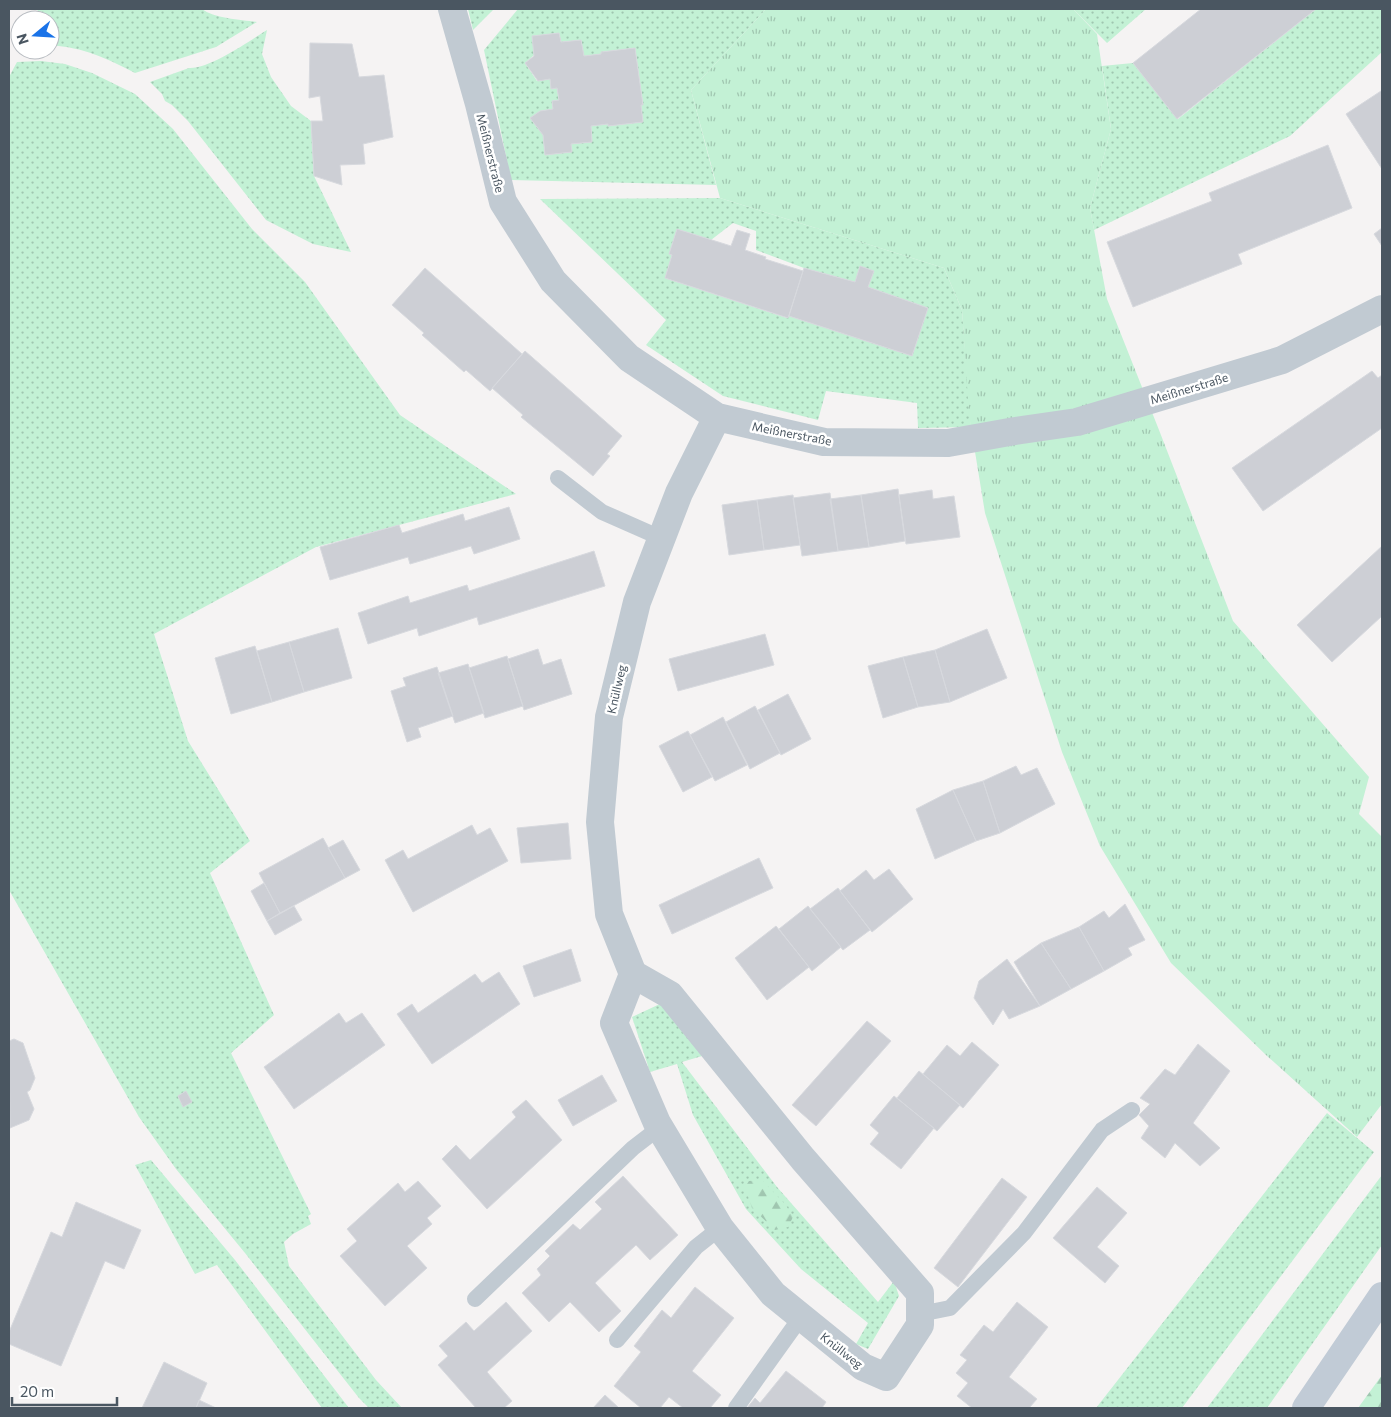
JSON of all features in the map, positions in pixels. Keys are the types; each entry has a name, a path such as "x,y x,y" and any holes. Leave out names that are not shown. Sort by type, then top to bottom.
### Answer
{"main road":[{"path":"1306,1408 1382,1296"}],"street":[{"name":"Meißnerstraße","path":"452,9 479,104 503,202 553,281 629,358 716,417 824,442 948,443 1077,422 1282,360 1382,309"},
{"name":"Knüllweg","path":"633,974 614,1023 659,1128 720,1228 773,1294 863,1367 886,1377 920,1325 920,1293 803,1159 670,995 633,974 609,914 600,822 609,717 637,602 679,493 716,417"}],"lane":[{"path":"558,478 602,512 662,538"},
{"path":"920,1314 950,1308 1024,1233 1102,1130 1132,1110"},
{"path":"475,1299 633,1148 659,1128"},
{"path":"617,1340 696,1247 720,1228"},
{"path":"736,1408 801,1317"}],"green space":[{"path":"202,9 220,17 257,22 216,47 135,73 94,54 60,46 60,10 38,10"},
{"path":"468,9 494,9 473,30"},
{"path":"518,9 766,9 691,90 716,185 511,180 484,50","holes":["559,33 561,42 581,40 584,56 635,48 643,104 641,105 643,122 591,126 592,142 571,144 571,152 545,155 543,135 531,118 540,111 553,109 552,101 559,100 557,88 551,88 550,79 537,81 525,63"]},
{"path":"766,9 1073,9 1097,34 1111,129 1090,208 1107,299 1233,621 1369,777 1359,814 1382,837 1382,1104 1357,1137 1266,1055 1171,963 1100,846 1062,752 985,513 969,415 962,310 944,268 720,198 691,90"},
{"path":"1073,9 1146,9 1107,43"},
{"path":"1316,9 1382,9 1382,52 1290,136 1094,230 1090,208 1111,129 1102,66 1133,63 1178,119"},
{"path":"267,30 262,54 271,77 291,106 311,121 314,176 351,252 313,244 266,220 188,121 172,105 165,101 162,94 150,82 189,68 208,64"},
{"path":"41,61 65,64 92,73 135,94 173,129 252,229 305,282 400,415 516,494 316,547 154,634 188,741 250,841 210,873 274,1015 231,1053 311,1214 308,1216 311,1224 293,1234 284,1242 289,1266 376,1380 402,1408 369,1408 359,1398 176,1169 139,1117 9,890 9,77 17,62"},
{"path":"720,198 944,268 962,310 971,427 918,428 917,403 826,391 818,420 723,396 646,345 666,320 540,199","holes":["733,223 756,231 756,250 804,268 855,282 860,267 874,271 868,287 928,308 912,356 665,278 672,255 669,254 677,229 711,240"]},
{"path":"662,1003 702,1056 682,1062 777,1187 878,1302 894,1281 899,1296 868,1349 856,1344 868,1323 801,1269 746,1209 693,1115 677,1064 650,1072 632,1017"},
{"path":"1327,1113 1374,1152 1182,1408 1096,1408"},
{"path":"151,1160 235,1260 349,1408 322,1408 217,1265 195,1274 135,1165"},
{"path":"1382,1175 1382,1245 1267,1408 1207,1408"},
{"path":"762,1180 785,1204 793,1217 788,1227 775,1230 752,1208 745,1187 749,1181"},
{"path":"1382,1375 1382,1408 1358,1408"}],"building":[{"path":"1201,9 1316,9 1177,119 1133,63"},
{"path":"559,33 561,42 581,40 584,56 635,48 643,105 641,105 643,122 591,126 592,142 571,144 572,152 545,155 543,135 530,118 540,111 553,109 552,101 559,100 557,88 551,89 550,79 538,81 525,63 534,56 532,36"},
{"path":"310,43 352,44 359,77 384,75 393,137 363,144 365,164 340,165 342,185 314,176 311,121 323,121 320,96 309,98"},
{"path":"1381,91 1382,94 1382,169 1346,114"},
{"path":"1328,145 1352,208 1238,254 1242,264 1133,307 1107,242 1212,201 1209,193"},
{"path":"1382,228 1382,246 1374,234"},
{"path":"677,229 731,246 737,230 750,234 745,250 766,257 765,259 803,271 788,318 665,278 672,255 669,254"},
{"path":"860,266 874,271 868,287 928,308 912,356 789,316 804,268 855,282"},
{"path":"425,268 522,354 490,391 466,370 464,372 422,335 424,333 392,305"},
{"path":"525,351 622,436 607,454 610,456 593,476 521,417 523,415 492,388"},
{"path":"1372,371 1378,378 1382,375 1382,428 1263,511 1232,468"},
{"path":"898,489 905,541 869,547 861,495"},
{"path":"932,490 933,499 954,496 960,537 906,544 899,495"},
{"path":"830,493 838,551 802,556 793,498"},
{"path":"793,495 800,545 764,550 757,500"},
{"path":"861,495 869,547 838,551 830,499"},
{"path":"757,500 764,550 729,555 722,505"},
{"path":"509,507 520,539 474,554 471,546 410,564 408,557 330,580 320,547 399,525 402,533 463,514 465,521"},
{"path":"1382,546 1382,616 1332,662 1297,625"},
{"path":"594,551 605,586 479,625 477,617 419,636 417,628 368,644 358,613 408,596 410,603 467,585 469,591"},
{"path":"338,628 352,678 304,692 289,642"},
{"path":"987,629 1007,678 950,702 935,650"},
{"path":"765,634 774,665 678,691 669,659"},
{"path":"289,642 304,692 272,702 257,651"},
{"path":"255,646 272,702 231,714 215,658"},
{"path":"538,649 543,665 561,659 572,694 524,710 508,659"},
{"path":"935,650 950,702 918,707 903,657"},
{"path":"507,656 523,706 485,718 469,668"},
{"path":"903,657 918,707 883,718 868,666"},
{"path":"468,664 484,713 455,723 438,673"},
{"path":"437,667 453,716 418,728 421,737 407,742 391,691 406,686 403,678"},
{"path":"788,694 811,739 781,755 758,710"},
{"path":"755,706 780,753 750,769 726,722"},
{"path":"723,717 747,765 715,781 690,735"},
{"path":"688,731 712,777 683,792 659,746"},
{"path":"1016,766 1021,775 1037,768 1055,804 1000,833 983,781"},
{"path":"983,781 1000,833 976,841 953,790"},
{"path":"953,790 976,841 935,859 916,809"},
{"path":"568,823 571,859 521,863 517,828"},
{"path":"472,825 477,835 490,828 508,861 413,912 385,860 403,850 408,859"},
{"path":"323,838 345,878 280,913 259,873"},
{"path":"343,840 360,870 345,878 328,848"},
{"path":"759,858 773,888 672,934 659,905"},
{"path":"889,869 913,899 872,932 840,891 866,870 874,880"},
{"path":"264,883 280,913 267,921 251,891"},
{"path":"838,888 870,930 843,950 810,909"},
{"path":"1125,904 1145,940 1128,948 1132,955 1104,971 1079,927 1104,911 1109,918"},
{"path":"294,906 302,920 275,935 267,921"},
{"path":"808,906 841,947 812,971 779,929"},
{"path":"776,926 809,967 767,1000 735,958"},
{"path":"1079,927 1104,971 1071,989 1041,943"},
{"path":"1041,943 1071,989 1040,1006 1014,962"},
{"path":"571,949 581,981 534,997 523,966"},
{"path":"1007,959 1040,1006 1009,1019 1003,1009 993,1025 974,998 979,981"},
{"path":"499,972 520,1004 432,1064 397,1014 412,1004 418,1013 475,974 482,983"},
{"path":"339,1013 346,1023 362,1013 385,1045 294,1109 264,1067"},
{"path":"867,1021 891,1041 816,1126 792,1105"},
{"path":"14,1039 23,1043 35,1078 30,1090 27,1092 34,1109 29,1120 10,1128 9,1041"},
{"path":"972,1042 999,1065 963,1108 923,1074 947,1045 960,1056"},
{"path":"1198,1044 1230,1071 1193,1123 1220,1148 1200,1166 1175,1143 1165,1158 1141,1138 1149,1126 1139,1115 1150,1104 1140,1098 1165,1069 1175,1075"},
{"path":"919,1071 960,1105 937,1131 897,1098"},
{"path":"602,1075 617,1101 573,1126 558,1100"},
{"path":"186,1091 192,1102 183,1107 178,1096"},
{"path":"894,1096 934,1128 901,1169 870,1144 879,1133 870,1125"},
{"path":"526,1100 562,1140 487,1209 442,1159 456,1145 470,1160 516,1117 512,1112"},
{"path":"623,1176 678,1235 650,1260 636,1245 595,1283 621,1311 599,1332 570,1302 549,1322 522,1293 541,1275 537,1269 550,1256 545,1251 573,1224 580,1230 602,1209 595,1202"},
{"path":"1002,1178 1027,1197 958,1287 934,1268"},
{"path":"418,1181 441,1206 427,1218 432,1224 407,1246 427,1268 385,1306 340,1256 357,1241 347,1229 398,1183 405,1192"},
{"path":"1097,1187 1127,1213 1097,1247 1119,1266 1105,1283 1053,1238"},
{"path":"76,1202 141,1230 124,1269 105,1261 61,1366 9,1344 9,1332 51,1232 62,1237"},
{"path":"695,1287 734,1318 692,1371 721,1395 710,1408 683,1408 669,1397 660,1408 641,1408 614,1386 641,1352 634,1346 662,1310 671,1318"},
{"path":"506,1302 532,1331 487,1372 512,1401 504,1408 476,1408 438,1365 448,1356 439,1346 466,1322 474,1331"},
{"path":"1017,1302 1048,1327 1009,1377 1037,1399 1029,1408 972,1408 957,1396 968,1383 956,1373 967,1360 960,1355 984,1325 993,1332"},
{"path":"164,1362 207,1383 196,1408 142,1408"},
{"path":"786,1371 826,1402 822,1408 747,1408 755,1398 760,1403"},
{"path":"605,1395 619,1408 593,1408"},
{"path":"199,1400 216,1408 196,1408"}]}
